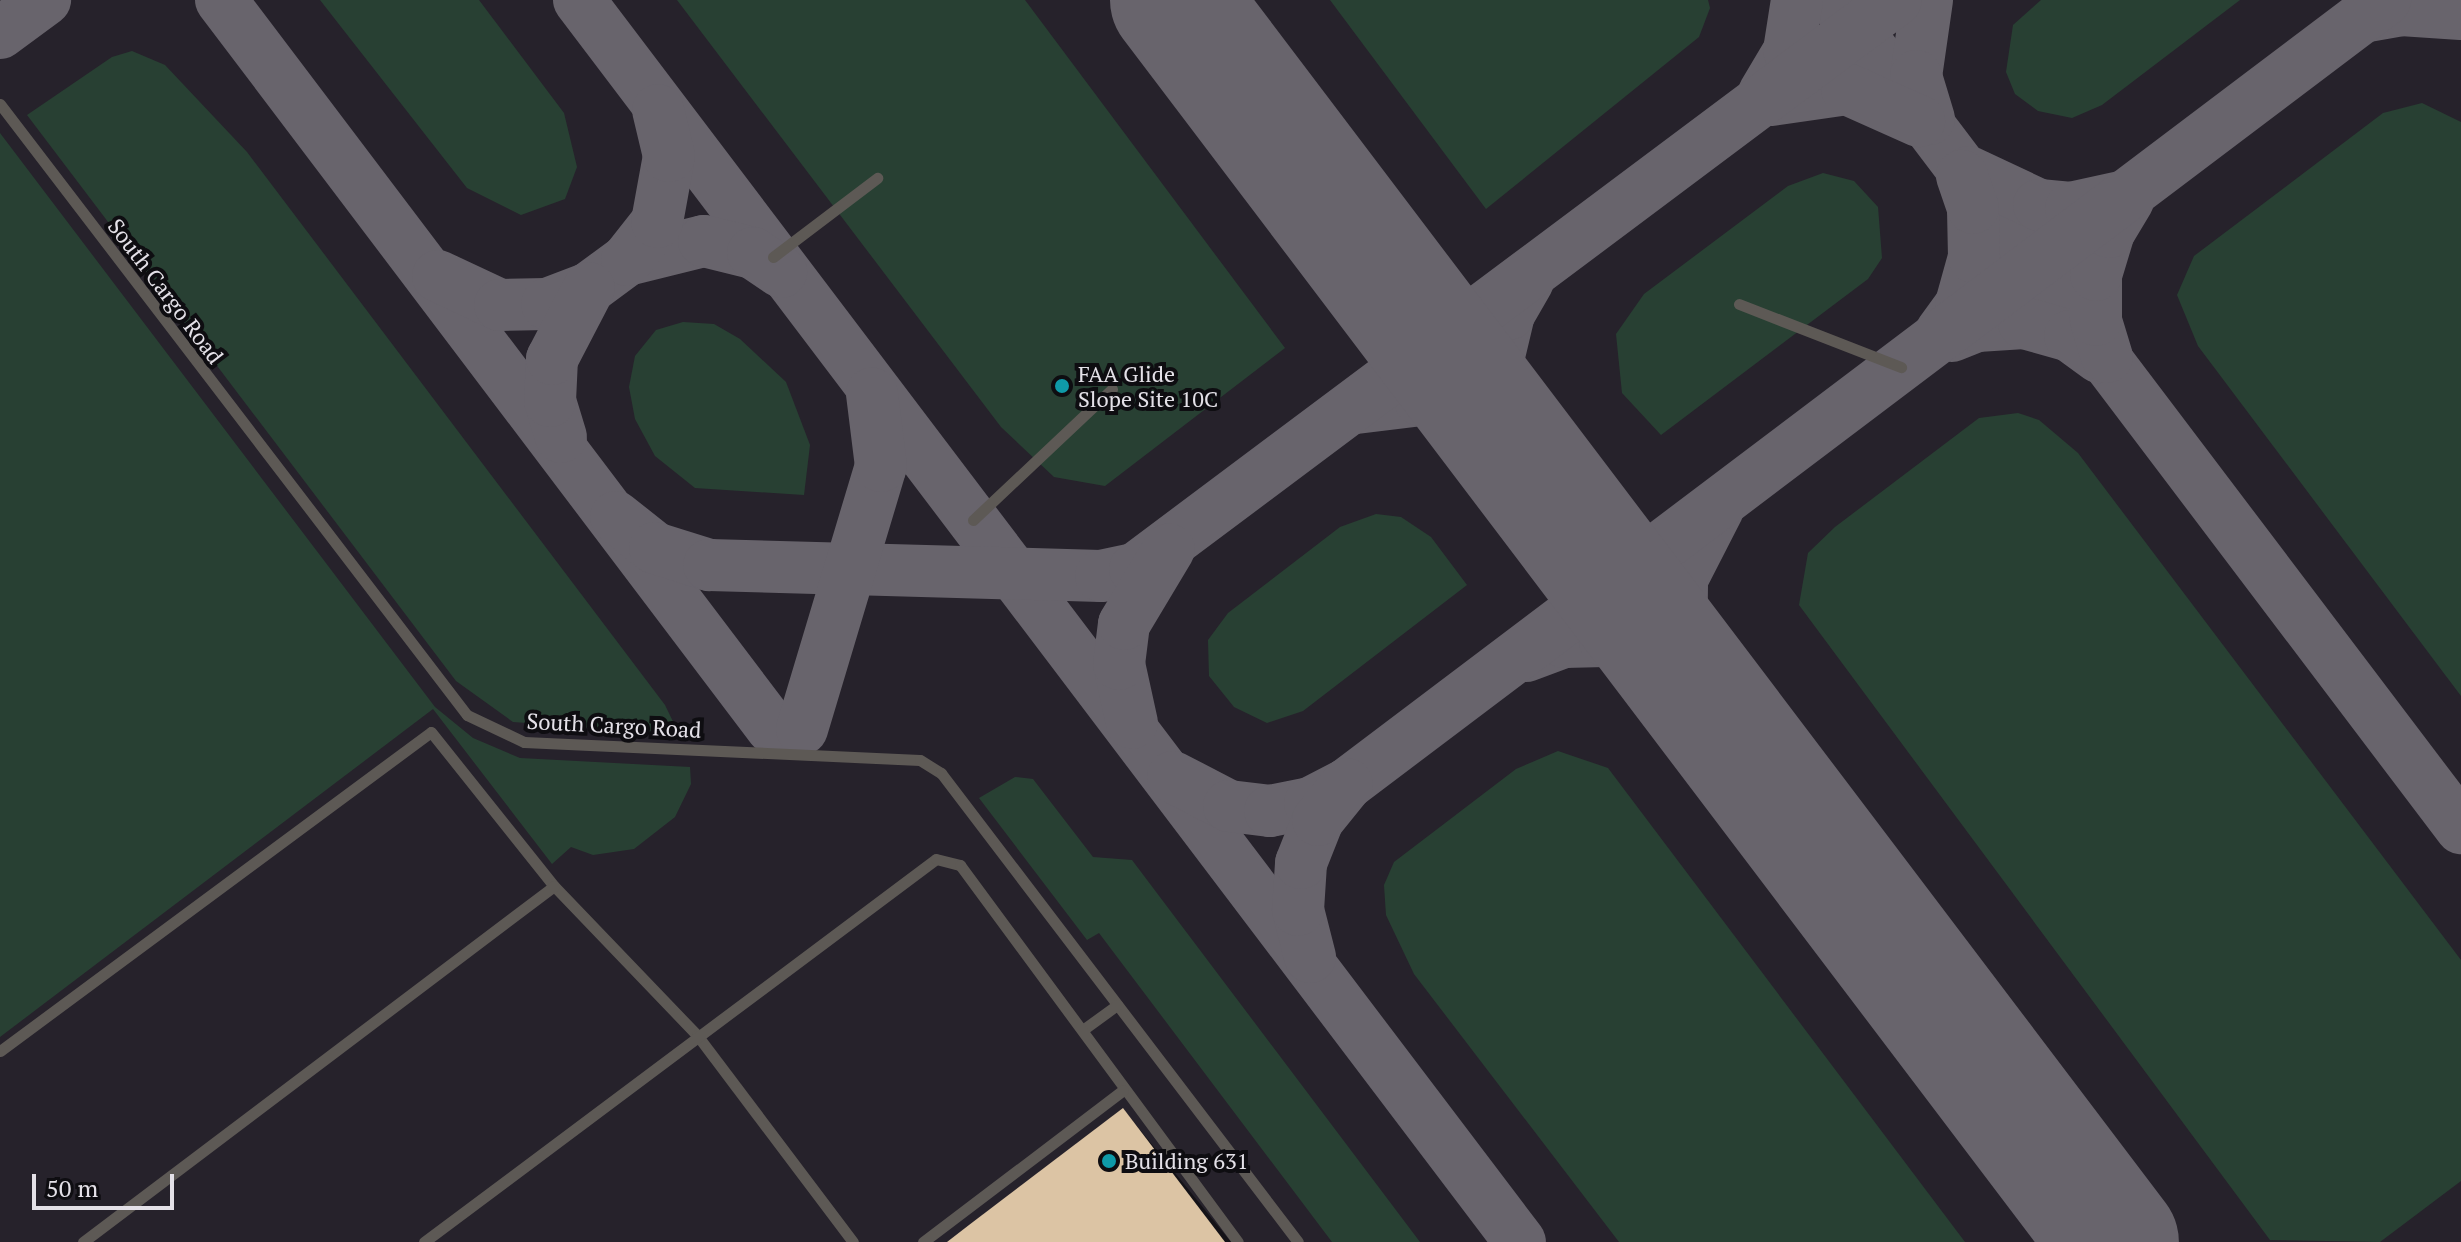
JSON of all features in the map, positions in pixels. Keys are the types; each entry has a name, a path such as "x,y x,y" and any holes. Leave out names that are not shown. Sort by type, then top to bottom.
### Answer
{"lane":[{"name":"South Cargo Road","path":"0,104 467,715 524,742 920,760 941,773 1298,1242"},
{"path":"773,257 877,178"},
{"path":"1739,304 1901,367"},
{"path":"973,520 1112,389"},
{"path":"0,1051 418,735 444,740 554,886 697,1035 853,1242"},
{"path":"424,1242 936,859 960,865 1084,1029 1123,1090 1238,1242"},
{"path":"83,1242 554,886"},
{"path":"1084,1029 1117,1005"},
{"path":"923,1242 1123,1090"}],"green space":[{"path":"320,0 479,0 564,113 577,167 565,199 521,215 467,188"},
{"path":"677,0 1025,0 1285,348 1105,486 1054,477 1001,427"},
{"path":"1330,0 1708,0 1710,8 1699,37 1486,209"},
{"path":"2041,0 2240,0 2102,105 2072,118 2038,111 2015,94 2006,72 2013,25"},
{"path":"132,51 165,65 247,152 665,705 679,734 513,722 456,681 27,115 112,57"},
{"path":"2422,103 2461,122 2461,696 2198,346 2177,295 2194,256 2383,113"},
{"path":"0,133 435,707 473,738 520,758 690,767 691,784 675,817 634,849 593,855 571,847 552,864 433,709 0,1037"},
{"path":"1823,173 1854,181 1878,207 1882,258 1868,279 1661,435 1622,393 1616,334 1644,294 1788,186"},
{"path":"683,322 714,324 740,339 786,382 810,445 804,495 695,488 655,456 635,419 629,387 635,356 656,330"},
{"path":"2018,413 2039,420 2078,453 2461,960 2461,1181 2380,1242 2270,1240 1799,605 1808,553 1835,527 1979,418"},
{"path":"1376,514 1401,517 1431,537 1467,585 1303,711 1267,723 1234,707 1209,676 1208,640 1228,613 1340,527"},
{"path":"1558,751 1608,768 1965,1242 1619,1242 1414,974 1386,915 1384,885 1394,862 1516,769"},
{"path":"1015,777 1033,779 1093,857 1132,860 1420,1242 1332,1242 1099,933 1087,940 979,798"}],"building":[{"name":"Building 631","path":"1123,1108 1225,1242 947,1242 969,1225"}],"taxiway":[{"path":"0,33 45,0"},
{"path":"221,0 772,728"},
{"path":"579,0 1520,1242"},
{"path":"1764,93 1789,51 1797,0"},
{"path":"1834,0 2461,828"},
{"path":"616,517 655,548 709,565 1101,576 1135,569 1896,0"},
{"path":"1927,0 1916,76 1929,119"},
{"path":"1173,777 1229,806 1270,811 1310,803 1347,784 2385,0"},
{"path":"2363,17 2401,10 2461,14"},
{"path":"1771,100 1847,89 1919,121"},
{"path":"438,276 500,305 547,304 589,288 627,260 657,222 669,156 658,110"},
{"path":"1969,172 2039,205 2071,208 2125,196"},
{"path":"1941,332 1961,304 1974,257 1973,208 1962,176"},
{"path":"2107,357 2096,320 2096,275 2109,232 2128,200"},
{"path":"627,260 704,241 753,253 781,272"},
{"path":"1356,408 1420,400 1459,410 1506,440 1494,377 1509,314 1528,281"},
{"path":"561,437 550,401 552,359 589,288"},
{"path":"1952,336 1977,326 2024,323 2070,336 2099,357"},
{"path":"802,729 881,466 872,394"},
{"path":"1526,656 1564,642 1605,641 1681,667 1682,579 1718,509"},
{"path":"1132,723 1119,664 1124,624 1169,549"},
{"path":"1310,957 1298,910 1301,863 1318,820 1347,784"}],"runway":[{"path":"1174,0 2115,1242"}],"place":[{"name":"FAA Glide Slope Site 10C","path":"1062,386"},
{"name":"Building 631","path":"1109,1161"}]}
